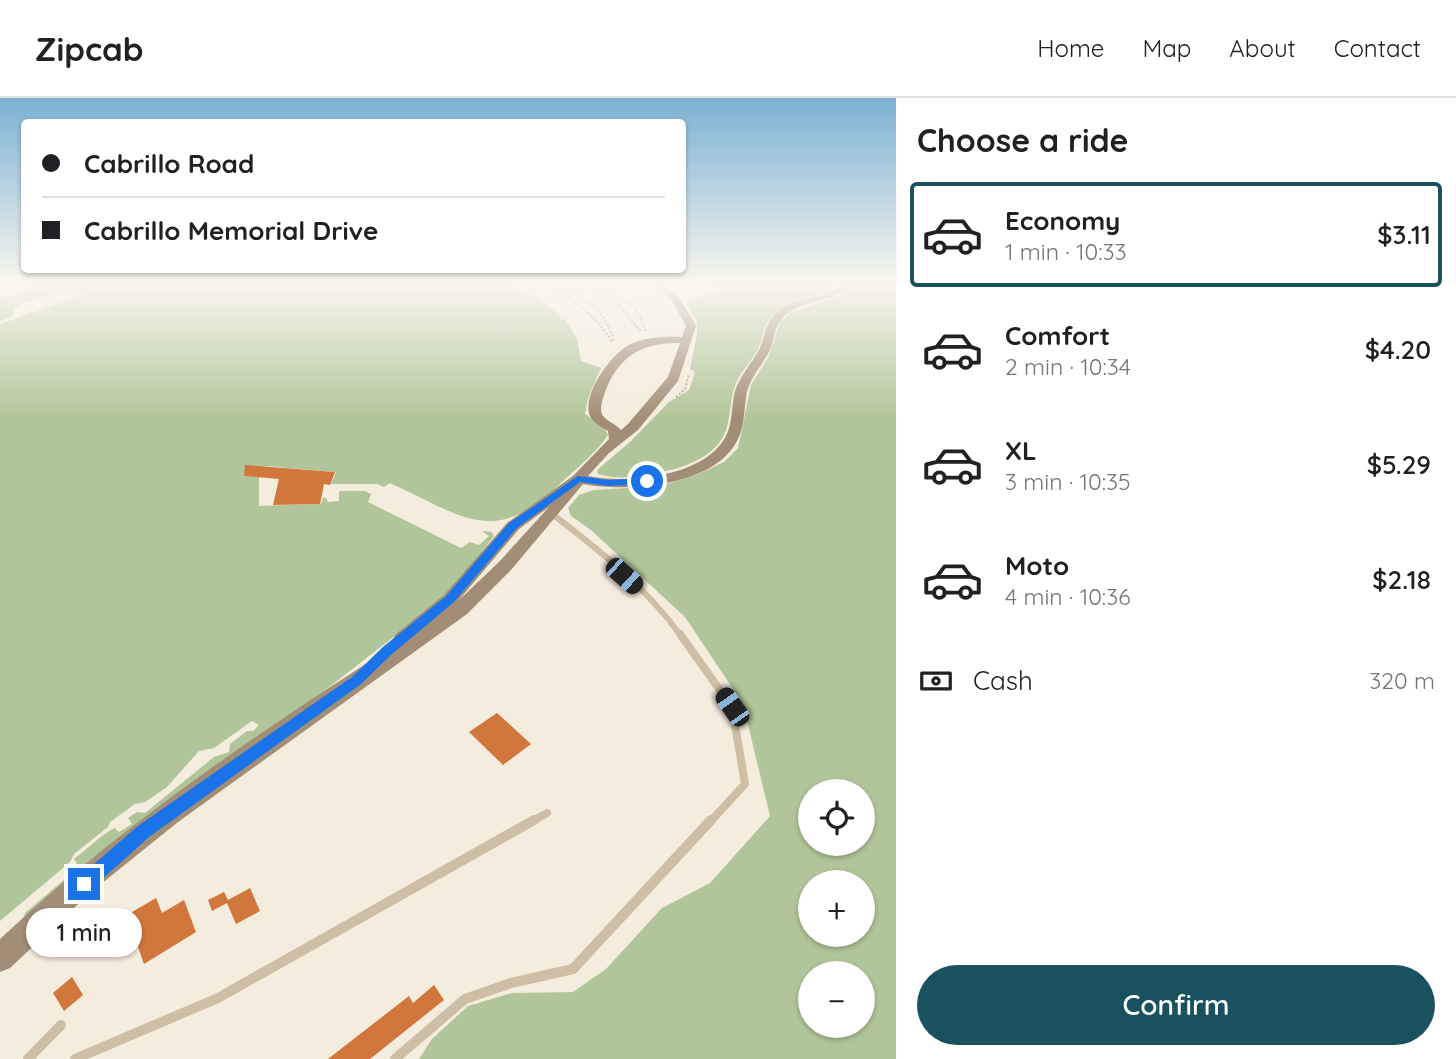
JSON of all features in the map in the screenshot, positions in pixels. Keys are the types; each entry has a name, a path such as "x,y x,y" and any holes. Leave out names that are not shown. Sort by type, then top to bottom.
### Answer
{"street":[{"path":"356,681 387,651 450,599 513,526 578,479 616,439 623,436 674,378 691,328"},
{"path":"578,479 609,483 647,481 686,472 715,458 732,439 743,384 762,353 773,328"},
{"path":"616,439 614,430 595,413 596,400 609,366 617,355 644,343 668,339 688,340"},
{"path":"604,422 634,423"},
{"path":"0,958 143,832 356,681 436,629 463,607 502,570 573,489 578,479"}],"lane":[{"path":"395,1059 465,999 511,983 573,969 745,783 732,707 665,613 583,538 552,514"},
{"path":"75,1059 218,998 547,813"},
{"path":"28,1059 61,1025"}],"path":[{"path":"602,328 611,341 614,341 610,328"}],"green space":[{"path":"0,328 570,328 577,338 581,361 601,368 588,398 585,414 604,428 608,435 587,459 539,502 517,515 498,520 479,520 439,507 390,483 384,487 377,484 331,484 336,472 265,466 259,477 259,506 321,504 323,498 328,502 339,501 339,491 365,491 371,494 368,502 461,548 470,542 479,545 489,536 484,531 492,532 494,536 458,582 427,611 324,691 135,827 23,922 25,913 79,867 74,859 111,830 115,828 119,832 132,824 128,818 137,812 145,813 214,757 229,752 230,744 259,725 252,721 214,748 199,751 167,787 145,802 135,804 110,822 108,827 74,854 70,862 0,921"},
{"path":"697,328 765,328 757,352 736,383 726,430 715,448 687,465 666,471 634,477 598,474 597,470 631,441 669,402 689,390 695,372 690,369"},
{"path":"778,328 896,328 896,1059 419,1059 432,1039 468,1006 512,993 573,992 606,969 662,908 710,883 770,816 743,704 685,617 591,530 571,516 568,508 579,495 594,490 660,486 696,475 724,462 738,448 751,385 769,356"}],"building":[{"path":"245,465 335,472 330,485 324,484 320,504 273,505 279,479 244,476"},
{"path":"497,713 531,744 503,765 469,732"},
{"path":"250,888 260,911 236,924 227,903 212,911 208,900 224,892 228,900"},
{"path":"156,898 162,913 184,900 196,932 144,964 127,915"},
{"path":"72,977 83,995 64,1011 53,993"},
{"path":"434,985 444,1000 370,1059 328,1059 409,996 413,1003"}],"route":[{"path":"84,884 143,832 356,681 387,651 450,599 513,526 567,486 578,479 609,483 647,481"}]}
